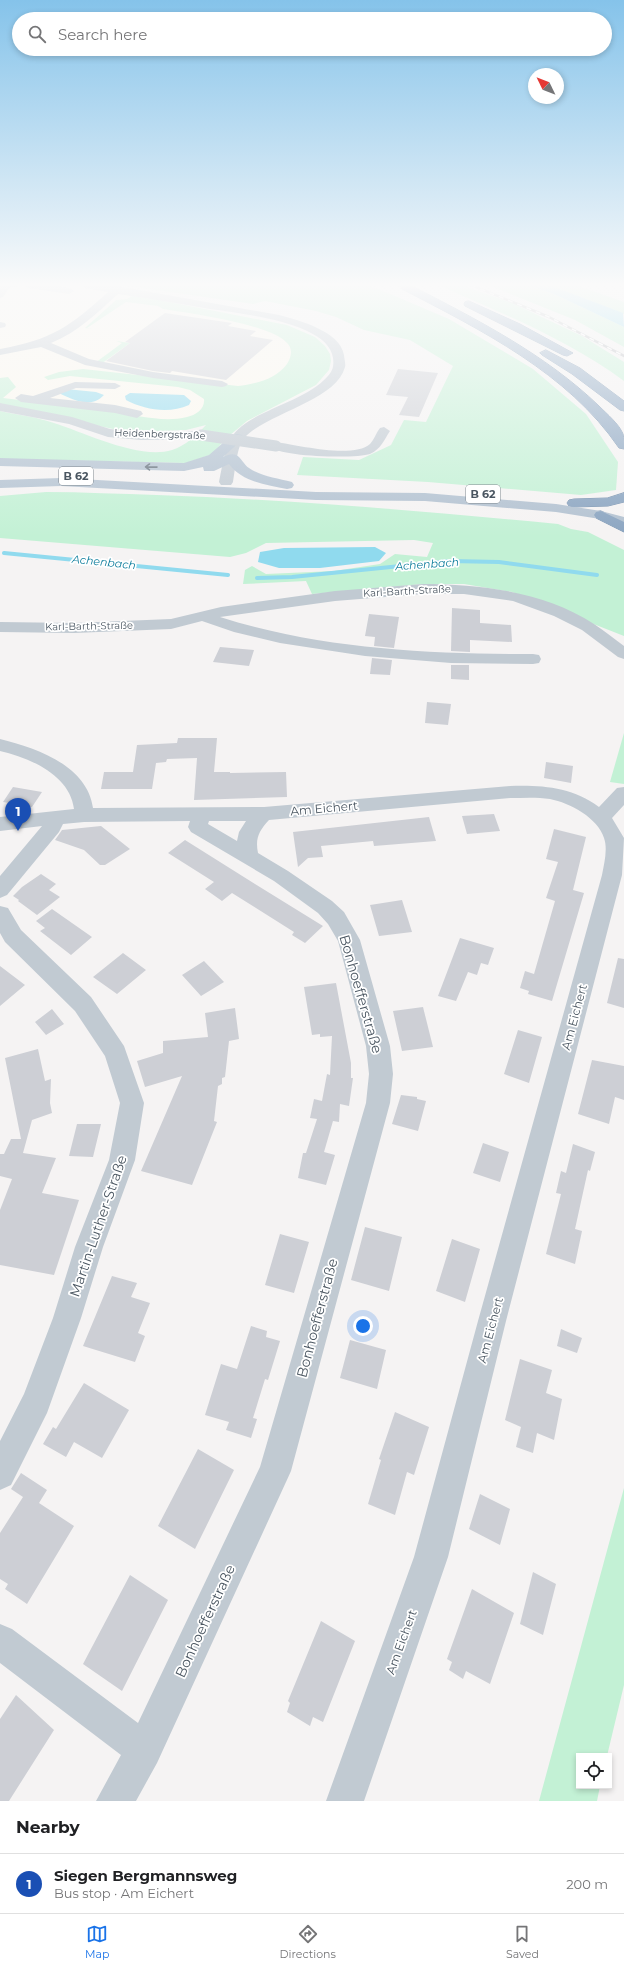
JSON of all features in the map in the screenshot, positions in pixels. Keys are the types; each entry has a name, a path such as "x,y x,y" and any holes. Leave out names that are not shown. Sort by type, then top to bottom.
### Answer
{"highway":[{"path":"547,369 578,393 604,418 624,445"},
{"path":"573,369 624,407"},
{"name":"B 62","path":"574,502 608,502 624,497"},
{"name":"B 62","path":"601,515 624,528"}],"main road":[{"path":"0,462 184,466 209,461 218,456 237,438"},
{"path":"151,478 205,470 232,458 242,470 251,475 288,485"},
{"name":"B 62","path":"0,477 60,475 151,478 316,496 425,497 507,503 601,515 624,521"},
{"path":"0,491 61,482"},
{"name":"B 62","path":"0,484 61,482 225,486 288,485 453,491 574,502 624,512"}],"street":[{"path":"119,369 222,384"},
{"path":"225,486 237,438 254,424 310,396 328,384 339,369"},
{"path":"35,400 75,385 115,386"},
{"path":"0,397 115,409 137,414"},
{"name":"Heidenbergstraße","path":"0,407 72,421 108,433 140,436 202,435 333,454 357,454 374,447 384,431"},
{"name":"Karl-Barth-Straße","path":"0,627 74,628 172,624 221,612 335,596 423,589 464,589 516,597 560,613 588,627 624,654"},
{"path":"200,616 222,624 308,643 397,654 491,660 533,659"},
{"path":"0,746 9,747 42,760 70,778 81,795 84,815"},
{"name":"Am Eichert","path":"0,824 84,815 264,814 510,792 533,792 551,793 569,799 600,818 609,828 614,839 615,853 610,882 492,1322 431,1557 345,1801"},
{"path":"600,818 624,793"},
{"name":"Bonhoefferstraße","path":"115,1801 144,1750 275,1471 378,1103 381,1074 378,1046 349,940 343,928 325,907 248,855 198,827 200,814"},
{"path":"248,855 245,840 250,828 264,814"},
{"path":"0,890 52,827 54,818"},
{"name":"Martin-Luther-Straße","path":"0,914 13,936 83,1004 116,1053 132,1103 122,1160 89,1247 67,1318 36,1402 0,1474"},
{"path":"0,1641 144,1750"}],"shaded area":[{"path":"0,369 329,369 316,385 260,414 237,428 0,401"}],"green space":[{"path":"83,369 238,386 265,380 282,369 329,369 316,385 247,421 224,440 213,454 186,463 0,459 0,411 48,421 113,444 144,451 159,452 172,450 182,446 199,433 206,425 186,430 157,431 113,429 0,404 0,378 8,377 16,387 3,398 150,418 178,419 197,413 203,406 204,399 190,390 178,387 70,376 48,380 44,377 59,372"},
{"path":"452,369 533,369 586,414 618,462 616,490 581,495 428,482 297,475 303,457 359,460 391,445 404,420 426,422"},
{"path":"607,369 624,369 624,381"},
{"path":"46,492 207,497 308,503 408,510 558,524 571,529 588,532 624,550 624,636 512,592 464,584 423,584 312,594 306,581 243,584 245,570 252,566 266,574 334,571 380,564 395,554 427,557 433,543 414,540 266,543 246,553 230,557 0,538 0,496"},
{"path":"624,733 624,784 610,782"},
{"path":"624,1488 624,1685 608,1753 576,1753 576,1789 599,1789 597,1801 539,1801"}],"water":[{"path":"66,389 96,392 104,395 93,402 82,402 59,393"},
{"path":"130,393 184,395 191,401 189,405 181,408 157,410 126,400 125,396"},
{"path":"375,547 386,553 379,561 320,568 279,568 258,562 260,552 284,548"}],"building":[{"path":"144,369 239,369 226,380 172,371 170,373"},
{"path":"398,369 438,373 419,417 399,415 408,397 386,395"},
{"path":"452,608 480,610 480,623 511,625 512,642 470,640 470,652 451,651"},
{"path":"369,614 399,617 394,648 374,646 375,637 365,636"},
{"path":"220,647 254,650 249,666 213,662"},
{"path":"372,658 392,660 390,675 370,674"},
{"path":"451,665 469,665 469,680 451,679"},
{"path":"427,702 451,704 448,725 425,723"},
{"path":"178,738 217,738 214,772 286,772 287,797 194,800 197,758 167,759 166,762 156,763 152,789 101,789 104,772 133,772 137,745 177,743"},
{"path":"546,762 573,766 571,783 544,778"},
{"path":"13,787 42,792 32,807 3,802"},
{"path":"494,814 500,831 467,834 462,816"},
{"path":"429,817 436,841 374,846 373,841 321,846 323,857 308,858 298,867 293,832"},
{"path":"101,826 130,849 105,865 100,865 84,850 55,840 62,830"},
{"path":"554,829 586,837 573,890 584,893 552,1001 528,994 529,991 520,988 525,971 534,974 555,901 546,898 558,862 546,859"},
{"path":"185,840 323,926 305,943 292,935 294,932 232,893 222,901 205,889 214,882 168,853"},
{"path":"41,874 56,884 49,890 60,897 37,915 13,896 22,887"},
{"path":"402,900 412,932 379,936 370,905"},
{"path":"52,909 92,937 71,955 40,931 45,928 36,921"},
{"path":"460,938 494,948 488,965 481,963 477,975 468,972 456,1001 438,996"},
{"path":"123,953 146,970 117,994 93,977"},
{"path":"618,958 624,959 624,1008 607,1003"},
{"path":"204,961 224,982 201,996 182,975"},
{"path":"0,966 25,985 0,1006"},
{"path":"336,983 351,1063 351,1078 353,1078 349,1106 340,1104 339,1122 333,1121 324,1152 335,1155 326,1185 298,1178 303,1153 306,1153 317,1119 310,1118 314,1099 322,1101 327,1074 330,1075 332,1036 320,1037 320,1034 312,1035 304,987"},
{"path":"423,1007 433,1047 402,1051 393,1011"},
{"path":"235,1008 239,1039 229,1041 225,1077 222,1078 222,1084 218,1086 214,1121 217,1122 192,1185 141,1171 182,1076 145,1087 137,1061 163,1053 163,1041 208,1037 205,1013"},
{"path":"52,1009 64,1024 46,1035 35,1022"},
{"path":"518,1030 542,1037 529,1083 504,1074"},
{"path":"38,1049 45,1081 51,1079 50,1103 52,1113 32,1120 23,1153 56,1158 42,1193 79,1200 54,1275 0,1265 0,1210 12,1179 0,1176 0,1154 4,1154 11,1139 21,1139 5,1058"},
{"path":"592,1060 624,1066 624,1100 615,1097 609,1124 578,1114"},
{"path":"401,1095 417,1097 417,1099 426,1101 418,1131 392,1124"},
{"path":"77,1124 101,1124 93,1157 69,1156"},
{"path":"483,1143 509,1152 500,1182 473,1173"},
{"path":"573,1144 595,1152 590,1171 588,1170 575,1229 582,1231 575,1264 546,1254 561,1194 556,1193 561,1171 566,1173"},
{"path":"365,1227 402,1237 389,1291 351,1280"},
{"path":"280,1234 309,1242 294,1293 265,1285"},
{"path":"452,1239 480,1249 465,1302 436,1291"},
{"path":"112,1276 137,1283 131,1297 150,1303 138,1333 145,1336 135,1362 83,1346"},
{"path":"251,1326 267,1331 266,1337 280,1341 268,1380 265,1379 253,1418 257,1419 251,1438 226,1430 229,1422 205,1415 221,1364 237,1369"},
{"path":"561,1329 582,1338 577,1353 557,1346"},
{"path":"350,1340 386,1350 377,1389 340,1378"},
{"path":"520,1359 552,1370 546,1393 562,1399 554,1440 537,1433 533,1453 516,1447 521,1427 505,1420"},
{"path":"84,1383 129,1410 102,1458 74,1442 66,1457 43,1444 53,1427 56,1429"},
{"path":"395,1412 429,1427 414,1475 407,1472 395,1515 368,1504 381,1460 379,1459"},
{"path":"198,1449 234,1470 195,1549 158,1526"},
{"path":"21,1473 47,1490 39,1503 74,1526 27,1604 5,1589 8,1584 0,1579 0,1533 23,1497 11,1489"},
{"path":"480,1494 510,1509 500,1545 469,1529"},
{"path":"533,1572 556,1584 543,1635 520,1624"},
{"path":"130,1575 168,1600 122,1691 83,1664"},
{"path":"472,1589 514,1613 490,1684 466,1671 463,1679 449,1670 452,1662 447,1659"},
{"path":"321,1621 355,1641 323,1722 313,1717 310,1726 287,1712 290,1703 288,1701"},
{"path":"16,1695 54,1730 9,1801 0,1801 0,1719"}],"waterway":[{"name":"Achenbach","path":"4,553 228,575"},
{"name":"Achenbach","path":"257,578 292,577 450,561 499,562 597,575"}],"place":[{"name":"Siegen Bergmannsweg","path":"18,831"}]}
